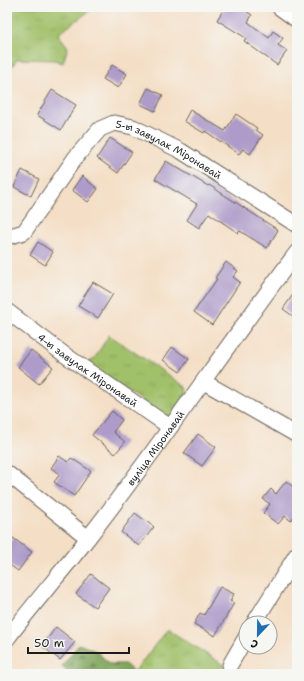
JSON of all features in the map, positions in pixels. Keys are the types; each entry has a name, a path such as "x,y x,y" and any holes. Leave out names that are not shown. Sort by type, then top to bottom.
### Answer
{"street":[{"path":"279,7 297,20"},
{"name":"5-ы завулак Міронавай","path":"7,237 24,232 75,158 100,129 114,123 133,127 181,151 297,224"},
{"name":"вуліца Міронавай","path":"7,639 37,598 88,538 204,382 256,307 297,252"},
{"name":"4-ы завулак Міронавай","path":"7,311 65,355 170,427"},
{"path":"204,382 297,435"},
{"path":"7,473 88,538"},
{"path":"259,615 297,554"},
{"path":"230,665 238,651"}],"green space":[{"path":"7,7 95,7 58,34 68,47 63,63 54,60 17,59 7,74"},
{"path":"109,335 186,387 187,393 171,417 166,417 88,365 90,361 94,359"},
{"path":"167,629 238,674 136,674 135,671"},
{"path":"79,644 96,651 110,664 125,664 136,674 70,674 62,666"}],"building":[{"path":"225,7 240,7 252,15 248,22 269,38 273,31 283,38 278,45 287,51 277,65 244,41 246,38 217,20"},
{"path":"112,65 127,74 118,88 103,79"},
{"path":"148,88 163,95 155,111 140,104"},
{"path":"52,90 76,105 61,130 37,115"},
{"path":"190,110 225,131 236,114 257,128 256,130 263,135 250,154 243,149 239,154 205,131 204,133 184,121"},
{"path":"110,138 132,152 118,173 97,158"},
{"path":"166,161 208,186 209,185 278,230 267,248 240,231 238,233 209,213 199,228 187,220 197,204 155,179"},
{"path":"22,170 39,179 31,196 14,187"},
{"path":"82,176 98,189 88,202 72,190"},
{"path":"38,242 53,252 45,265 30,255"},
{"path":"226,262 238,271 233,277 240,282 212,325 194,312 217,279 215,278"},
{"path":"93,282 113,294 98,318 78,306"},
{"path":"297,289 297,319 283,309"},
{"path":"172,347 189,359 180,372 163,360"},
{"path":"31,350 53,367 39,384 18,367"},
{"path":"112,411 122,420 113,432 125,442 115,454 92,435"},
{"path":"198,434 216,447 202,466 184,453"},
{"path":"59,456 68,462 71,458 91,471 74,496 54,482 60,474 51,468"},
{"path":"286,481 297,490 297,501 293,507 297,510 297,513 291,521 285,516 278,524 263,513 270,504 263,499 271,489 276,494"},
{"path":"135,513 154,527 139,546 121,532"},
{"path":"13,538 32,552 18,571 7,563 7,546"},
{"path":"91,574 109,588 95,607 76,594"},
{"path":"220,587 234,594 230,601 234,603 215,636 194,624 200,613 204,615"},
{"path":"56,627 75,642 60,660 42,646"}]}
